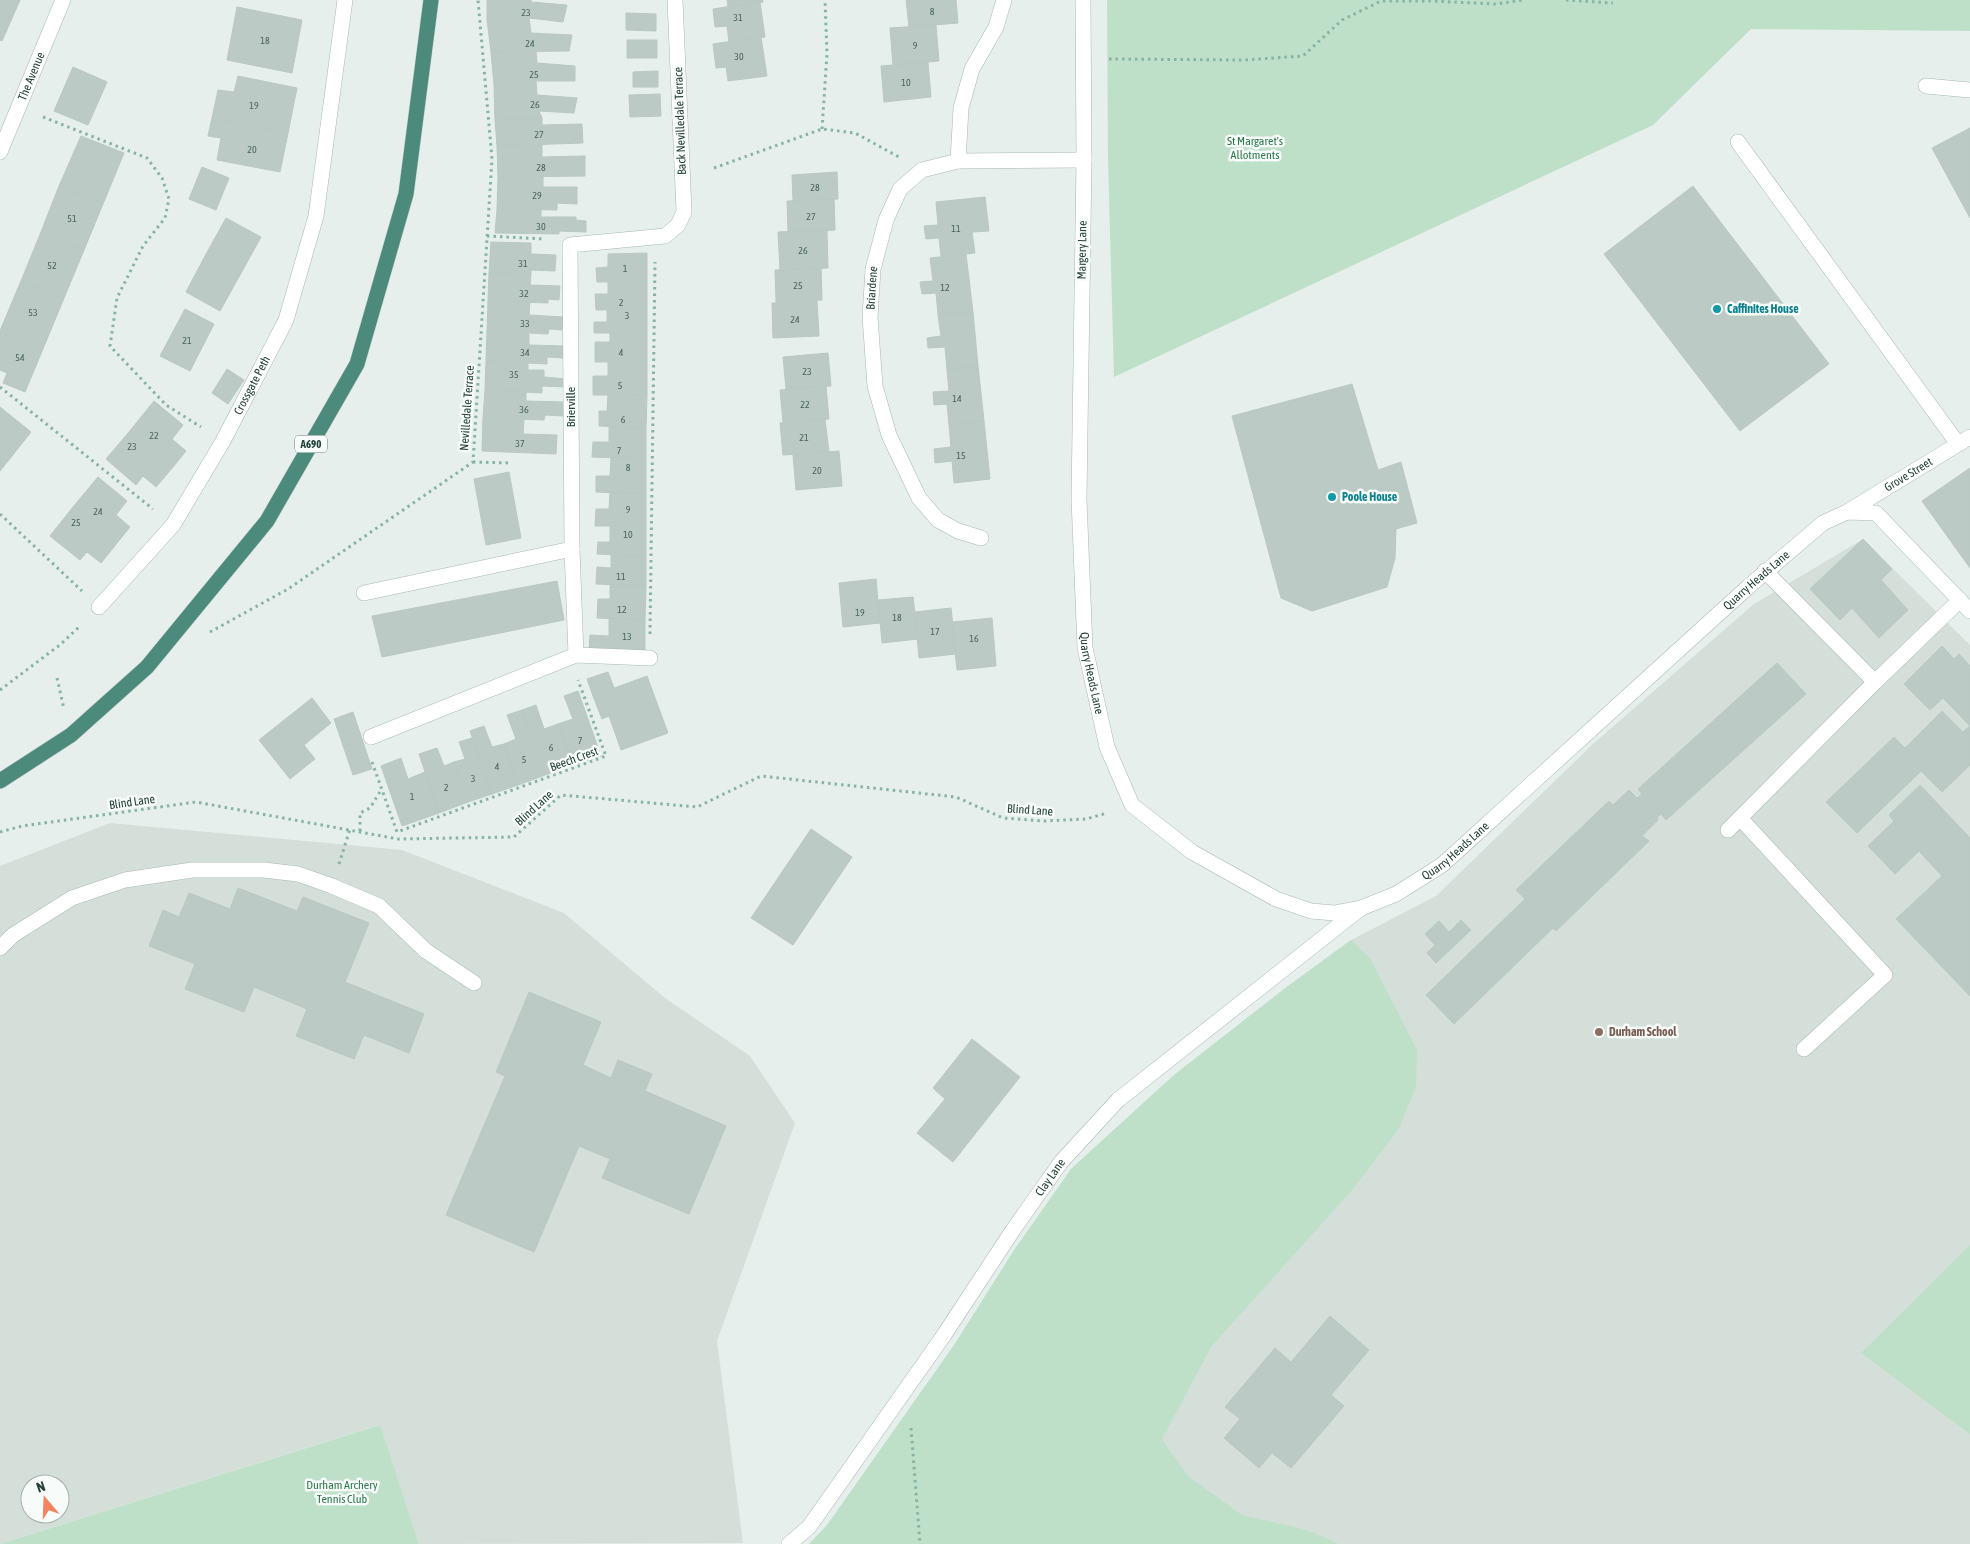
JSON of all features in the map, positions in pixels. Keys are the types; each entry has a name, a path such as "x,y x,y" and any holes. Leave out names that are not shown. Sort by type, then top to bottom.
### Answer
{"highway":[{"name":"A690","path":"0,781 71,735 147,667 267,521 357,364 406,194 431,0"}],"street":[{"name":"The Avenue","path":"0,152 63,0"},
{"name":"Crossgate Peth","path":"99,607 173,525 223,441 286,320 316,216 345,0"},
{"name":"Back Nevilledale Terrace","path":"660,236 678,225 684,212 675,0"},
{"path":"958,161 961,108 972,69 996,27 1004,0"},
{"name":"Margery Lane","path":"1079,499 1084,160 1083,0"},
{"path":"1926,86 1970,90"},
{"path":"1738,142 1964,441"},
{"name":"Briardene","path":"981,538 958,531 938,520 919,498 889,435 875,386 870,317 873,270 886,220 900,189 922,170 958,161 1084,160"},
{"path":"570,244 660,236"},
{"name":"Brierville","path":"570,244 572,549 576,655"},
{"name":"Grove Street","path":"1847,512 1964,441"},
{"name":"Quarry Heads Lane","path":"1079,499 1084,648 1107,747 1132,805 1192,852 1276,899 1318,912 1334,913 1361,908 1396,894 1442,865 1765,571 1823,523 1847,512 1876,513 1965,605"},
{"path":"364,592 572,549"},
{"path":"1765,571 1874,682"},
{"path":"1728,830 1874,682 1965,605"},
{"path":"371,737 576,655 650,658"},
{"path":"1740,818 1885,975 1804,1050"},
{"path":"0,948 13,935 72,898 125,880 192,870 264,870 298,874 379,906 426,951 474,983"},
{"name":"Clay Lane","path":"789,1544 808,1527 944,1335 1013,1230 1061,1162 1118,1100 1361,908"}],"path":[{"name":"Nevilledale Terrace","path":"205,635 288,589 473,462 492,160 478,0"},
{"path":"822,129 826,54 825,0"},
{"path":"1083,59 1245,60 1303,56 1342,20 1381,1 1496,4 1523,0"},
{"path":"1566,0 1613,3"},
{"path":"19,107 147,158 162,178 169,199 165,218 143,246 117,298 110,346 166,405 223,441"},
{"path":"714,168 822,129 855,132 922,170"},
{"path":"487,236 560,240 570,244"},
{"path":"650,658 660,236"},
{"path":"0,387 173,525"},
{"path":"473,462 512,464"},
{"path":"0,514 99,607 61,644 0,690"},
{"path":"57,678 64,709"},
{"name":"Beech Crest","path":"371,737 369,753 396,832 606,756 577,678 570,680"},
{"name":"Blind Lane","path":"0,832 22,826 196,802 350,829 398,840 514,837 561,795 698,807 761,776 956,797 1003,818 1036,821 1086,819 1132,805"},
{"path":"360,832 360,813 370,808 382,789"},
{"path":"347,840 350,829"},
{"path":"907,1385 920,1544"}],"shaded area":[{"name":"Durham School","path":"1863,539 1970,645 1970,1544 959,1544 1071,1169 1174,1075 1284,989 1351,940 1436,896 1594,743 1754,604"},
{"path":"110,823 402,850 564,913 665,998 750,1056 795,1123 717,1341 743,1543 419,1544 379,1425 70,1522 70,1474 20,1474 20,1524 64,1524 0,1544 0,866"}],"green space":[{"name":"St Margaret's Allotments","path":"1107,0 1970,0 1970,31 1751,29 1653,125 1114,377 1108,159"},
{"path":"1351,940 1370,958 1417,1050 1416,1088 1398,1130 1353,1189 1211,1347 1162,1439 1188,1476 1242,1515 1307,1530 1339,1544 809,1544 827,1525 954,1345 1014,1250 1071,1169 1174,1075 1284,989"},
{"path":"1970,1245 1970,1434 1861,1353"},
{"name":"Durham Archery Tennis Club","path":"380,1425 419,1544 0,1544 64,1524 70,1524 70,1522"}],"building":[{"path":"0,0 20,0 13,16 0,10"},
{"path":"487,0 531,0 531,2 567,5 563,22 529,18 487,19"},
{"path":"727,0 763,0 763,2 728,7"},
{"path":"906,0 956,0 958,23 909,27"},
{"path":"760,2 765,37 729,42 727,26 715,27 713,9"},
{"path":"237,7 302,20 292,73 227,60"},
{"path":"0,10 13,16 2,41 0,40"},
{"path":"626,13 656,14 656,31 626,30"},
{"path":"529,18 531,33 572,35 569,51 491,52 487,19"},
{"path":"936,25 939,61 893,65 890,28"},
{"path":"761,37 767,76 728,81 726,67 716,68 713,44"},
{"path":"627,40 657,40 657,58 627,58"},
{"path":"536,51 537,63 575,66 575,81 536,81 494,85 491,52"},
{"path":"928,62 931,97 884,102 881,66"},
{"path":"73,67 107,82 88,125 54,111"},
{"path":"658,71 658,87 633,87 633,72"},
{"path":"238,76 297,88 288,133 212,118 218,90 234,92"},
{"path":"536,81 537,95 577,98 574,113 539,111 542,118 495,120 494,85"},
{"path":"660,94 661,116 630,117 629,95"},
{"path":"212,118 288,133 280,172 217,160 221,138 208,136"},
{"path":"542,118 542,125 582,124 583,143 497,146 495,120"},
{"path":"1970,128 1970,218 1932,148"},
{"path":"81,136 124,153 103,204 59,186"},
{"path":"542,145 542,157 585,156 585,176 498,177 497,146"},
{"path":"202,167 229,178 216,210 189,199"},
{"path":"837,172 838,199 793,201 792,175"},
{"path":"498,177 543,177 543,187 577,187 577,204 557,203 557,210 497,209"},
{"path":"59,186 103,204 84,250 41,232"},
{"name":"Caffinites House","path":"1693,186 1829,364 1740,431 1604,254"},
{"path":"985,197 989,231 972,232 975,253 941,256 939,238 926,239 924,226 938,225 936,202"},
{"path":"834,199 835,230 788,232 787,201"},
{"path":"497,209 541,209 541,217 576,217 576,220 586,221 586,232 559,231 559,234 495,233"},
{"path":"226,218 261,237 240,275 205,256"},
{"path":"827,230 828,268 780,270 778,232"},
{"path":"41,232 84,250 64,298 21,281"},
{"path":"491,242 531,243 531,254 556,255 555,271 531,270 531,274 489,273"},
{"path":"647,253 647,282 597,282 596,268 608,267 608,254"},
{"path":"966,254 973,312 938,315 936,293 922,294 920,282 933,281 930,258"},
{"path":"205,256 240,275 220,311 186,292"},
{"path":"821,268 822,300 776,302 775,270"},
{"path":"489,273 531,274 530,285 560,286 559,300 548,299 548,303 488,301"},
{"path":"21,281 64,298 45,344 2,326"},
{"path":"608,282 647,282 647,309 596,310 595,294 608,294"},
{"path":"488,301 530,302 529,315 563,317 562,330 549,329 548,334 487,331"},
{"path":"817,301 819,336 773,338 772,303"},
{"path":"185,309 214,324 190,371 160,356"},
{"path":"607,309 647,309 647,333 594,333 594,322 607,322"},
{"path":"973,312 978,366 947,370 945,347 928,348 927,338 941,336 938,315"},
{"path":"2,326 45,344 25,392 3,383 7,373 0,370 0,331"},
{"path":"487,331 529,334 529,345 564,346 564,358 547,357 547,364 486,361"},
{"path":"610,333 647,333 647,362 595,362 595,342 610,342"},
{"path":"828,353 831,386 786,389 783,357"},
{"path":"486,361 528,363 528,370 544,370 544,377 566,379 566,387 542,386 542,393 485,390"},
{"path":"608,362 647,362 647,395 593,395 593,376 608,376"},
{"path":"978,366 984,421 949,425 947,404 934,405 933,392 949,391 947,370"},
{"path":"227,369 244,380 228,404 212,393"},
{"name":"Poole House","path":"1352,384 1378,470 1401,462 1417,523 1396,529 1395,558 1387,587 1312,611 1281,598 1232,416"},
{"path":"826,386 829,419 783,422 780,390"},
{"path":"485,390 526,392 526,401 564,402 563,416 545,415 544,420 483,418"},
{"path":"608,394 647,395 646,428 599,426 599,411 607,411"},
{"path":"154,401 183,425 172,439 186,451 173,467 129,432"},
{"path":"0,407 31,432 8,461 0,455"},
{"path":"483,418 524,420 523,434 557,435 556,454 482,451"},
{"path":"825,419 829,452 783,455 780,423"},
{"path":"984,421 990,479 954,483 952,461 935,463 934,449 951,447 949,425"},
{"path":"609,427 646,428 646,459 592,457 593,442 609,442"},
{"path":"129,432 173,467 156,487 143,476 136,485 106,459"},
{"path":"839,451 842,486 796,490 793,455"},
{"path":"0,455 8,461 0,471"},
{"path":"611,457 646,459 646,494 596,492 596,476 610,476"},
{"path":"1970,468 1970,568 1922,501"},
{"path":"509,472 521,538 486,545 474,479"},
{"path":"98,477 127,501 116,515 130,527 117,543 73,507"},
{"path":"610,492 646,494 646,526 595,526 596,509 609,509"},
{"path":"73,507 117,543 101,563 87,552 80,560 50,536"},
{"path":"610,526 646,526 646,556 597,554 598,542 610,542"},
{"path":"1863,539 1892,569 1881,580 1908,610 1879,638 1852,608 1840,620 1810,589"},
{"path":"611,555 646,556 646,586 596,584 597,567 611,568"},
{"path":"876,579 880,623 843,627 839,583"},
{"path":"557,581 564,620 382,657 372,616"},
{"path":"610,585 646,586 645,620 597,618 598,599 610,599"},
{"path":"913,597 918,639 882,643 878,600"},
{"path":"951,608 956,654 919,658 915,612"},
{"path":"609,618 645,620 645,653 589,651 590,635 609,636"},
{"path":"992,618 996,666 957,670 952,622"},
{"path":"1942,646 1954,659 1959,654 1970,666 1970,726 1943,698 1930,710 1904,684"},
{"path":"1777,663 1806,694 1666,820 1661,814 1657,818 1658,820 1642,836 1649,841 1556,931 1553,928 1454,1024 1426,995 1525,899 1516,890 1609,801 1613,805 1629,790 1637,798 1642,794 1638,789"},
{"path":"608,672 614,688 593,696 587,679"},
{"path":"647,676 668,733 621,750 609,716 602,719 593,696"},
{"path":"578,691 601,756 573,765 558,724 573,719 564,696"},
{"path":"312,698 331,723 304,745 315,759 290,779 259,740"},
{"path":"536,705 544,729 558,724 573,765 545,775 522,710"},
{"path":"522,710 545,775 518,785 504,744 516,739 507,715"},
{"path":"1942,711 1963,732 1970,726 1970,765 1942,792 1921,771 1857,833 1826,802 1894,737 1905,748"},
{"path":"353,712 372,769 353,775 334,719"},
{"path":"484,726 492,747 504,744 518,785 492,794 470,731"},
{"path":"472,738 492,794 468,802 454,762 465,759 459,742"},
{"path":"437,748 444,766 454,762 468,802 439,813 419,754"},
{"path":"401,758 408,779 425,772 439,813 402,826 381,766"},
{"path":"1920,785 1970,838 1970,996 1896,919 1942,876 1919,851 1895,874 1868,846 1894,821 1889,815"},
{"path":"811,829 852,857 793,945 751,918"},
{"path":"238,888 297,911 303,897 369,923 345,982 424,1014 409,1053 364,1035 354,1059 296,1036 307,1009 254,987 244,1012 185,989 195,964 149,946 163,910 179,917 189,893 230,909"},
{"path":"1461,920 1471,930 1436,963 1427,953 1435,945 1425,934 1439,921 1449,932"},
{"path":"529,992 601,1022 583,1065 611,1078 618,1060 652,1074 645,1091 726,1126 689,1214 602,1178 610,1159 579,1146 534,1252 446,1215 505,1076 496,1072"},
{"path":"972,1039 1020,1077 953,1162 917,1133 945,1099 933,1088"},
{"path":"1330,1316 1369,1350 1331,1395 1344,1406 1291,1468 1272,1453 1259,1468 1224,1438 1240,1419 1225,1407 1275,1348 1291,1362"}],"place":[{"name":"Caffinites House","path":"1717,309"},
{"name":"Poole House","path":"1332,497"},
{"name":"Durham School","path":"1599,1032"}]}
